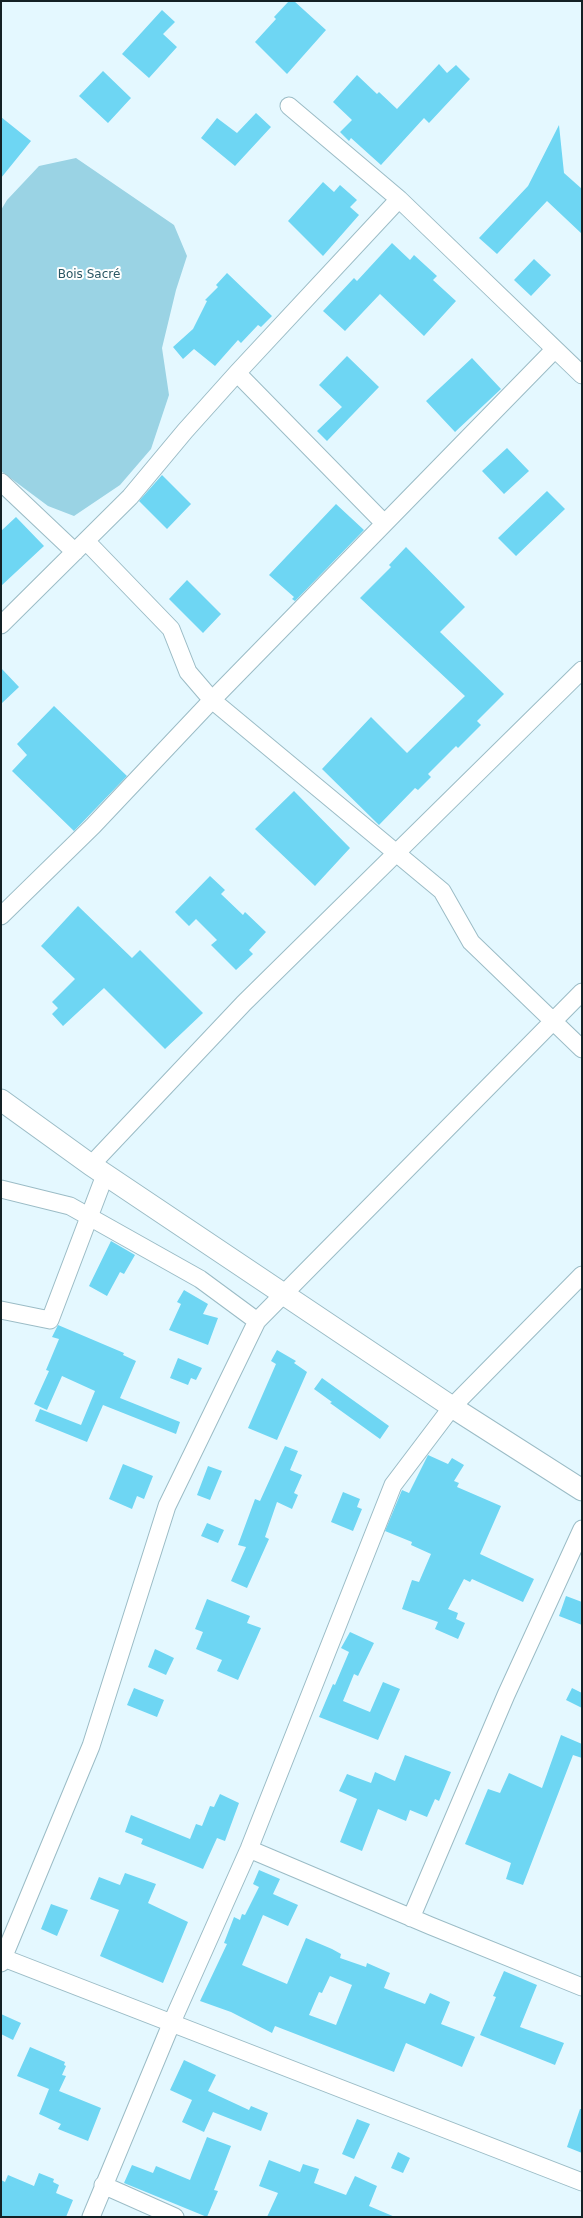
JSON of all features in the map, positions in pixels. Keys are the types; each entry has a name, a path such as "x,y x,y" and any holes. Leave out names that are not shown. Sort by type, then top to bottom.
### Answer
{"main road":[{"path":"1,1100 98,1170 284,1293 452,1407 582,1490"}],"street":[{"path":"289,106 399,199 582,375"},
{"path":"1,625 130,497 185,431 237,373 399,199"},
{"path":"1,916 93,826 212,700 555,349"},
{"path":"237,373 384,523"},
{"path":"1,482 80,546 171,629 188,672 212,700 442,891 471,942 582,1049"},
{"path":"1,1310 50,1320 89,1216 98,1170 244,1002 582,670"},
{"path":"582,992 257,1321 167,1506 91,1746 2,1959 172,2022 582,2182"},
{"path":"1,1189 70,1206 200,1279 257,1321"},
{"path":"91,2217 172,2022 249,1849 393,1485 452,1407 582,1275"},
{"path":"411,1918 506,1695 582,1529"},
{"path":"249,1849 411,1918 582,1987"},
{"path":"103,2185 175,2217"}],"green space":[{"name":"Bois Sacré","path":"76,158 174,225 187,256 176,290 162,348 169,395 151,449 120,485 74,516 48,506 1,471 1,210 7,200 39,166"}],"building":[{"path":"289,1 294,1 326,30 287,74 255,42 276,19 274,17"},
{"path":"162,10 175,22 163,34 177,47 149,78 122,54"},
{"path":"439,64 447,73 456,65 470,79 429,123 424,118 381,165 351,138 349,141 340,132 352,120 333,102 357,75 377,94 379,92 397,109"},
{"path":"103,71 131,98 108,123 79,96"},
{"path":"256,113 271,127 235,166 201,138 217,118 237,133"},
{"path":"1,117 31,141 1,178"},
{"path":"559,125 564,173 582,189 582,234 547,201 497,254 479,238 528,186"},
{"path":"323,182 334,192 340,185 357,200 350,207 359,215 323,256 288,221"},
{"path":"392,243 410,260 414,255 437,276 433,280 456,301 424,336 380,294 345,331 323,311 354,278 357,281"},
{"path":"534,259 551,275 531,296 514,280"},
{"path":"227,273 272,316 261,327 258,325 241,343 238,340 215,366 194,349 183,359 173,347 193,329 207,301 205,300 218,287 216,285"},
{"path":"347,356 379,387 327,441 317,431 342,407 319,385"},
{"path":"472,358 501,389 455,432 426,401"},
{"path":"507,448 529,471 504,494 482,471"},
{"path":"162,475 191,504 167,529 139,501"},
{"path":"547,491 565,509 516,556 498,538"},
{"path":"336,504 364,530 295,601 292,599 294,597 269,575"},
{"path":"16,517 44,546 1,586 1,531"},
{"path":"406,547 465,607 440,632 504,694 477,721 481,725 458,748 456,746 428,774 431,777 418,790 415,788 379,825 322,769 371,717 407,753 465,696 360,598 391,567 389,565"},
{"path":"187,580 221,614 203,633 169,599"},
{"path":"1,668 19,687 1,704"},
{"path":"54,706 127,776 74,831 12,771 27,755 17,744"},
{"path":"294,791 350,848 315,886 255,829"},
{"path":"210,876 225,890 221,894 243,915 245,912 266,932 249,950 253,954 236,970 211,945 217,940 196,919 189,926 175,912"},
{"path":"78,906 132,958 140,950 203,1013 165,1049 104,988 63,1026 52,1014 58,1008 52,1002 75,979 41,946"},
{"path":"111,1241 135,1255 124,1274 120,1272 107,1296 89,1286"},
{"path":"184,1290 208,1304 203,1314 218,1318 208,1345 169,1330 181,1304 177,1302"},
{"path":"58,1325 124,1353 123,1355 136,1361 120,1398 180,1422 176,1434 103,1405 87,1442 35,1421 40,1409 81,1425 95,1391 62,1376 47,1410 34,1404 49,1371 46,1370 59,1339 52,1337"},
{"path":"277,1350 296,1361 294,1363 307,1372 277,1440 248,1428 276,1364 271,1361"},
{"path":"178,1358 202,1368 196,1380 191,1378 188,1385 170,1378"},
{"path":"322,1378 389,1426 380,1439 330,1403 332,1402 314,1389"},
{"path":"285,1446 298,1451 290,1470 302,1475 294,1493 298,1495 292,1509 277,1502 265,1537 269,1539 247,1588 231,1581 246,1547 238,1545 255,1499 260,1501"},
{"path":"428,1455 448,1464 452,1458 464,1465 454,1481 459,1483 457,1487 501,1506 480,1554 534,1579 523,1602 472,1579 470,1582 464,1579 448,1609 458,1613 456,1619 465,1623 458,1639 435,1629 438,1622 402,1609 412,1580 419,1582 431,1554 411,1545 412,1542 385,1531 402,1490 409,1493"},
{"path":"123,1464 153,1476 144,1499 137,1496 132,1509 109,1499"},
{"path":"208,1466 222,1471 210,1500 197,1495"},
{"path":"343,1492 360,1499 357,1507 362,1509 353,1531 331,1522"},
{"path":"207,1523 224,1530 218,1543 201,1536"},
{"path":"566,1596 582,1602 582,1625 559,1616"},
{"path":"207,1599 250,1616 247,1623 261,1628 238,1680 217,1671 222,1660 196,1649 203,1632 195,1629"},
{"path":"350,1632 374,1643 358,1676 354,1674 343,1701 370,1712 383,1682 400,1689 378,1740 319,1717 349,1652 341,1648"},
{"path":"155,1649 174,1658 166,1675 148,1667"},
{"path":"134,1688 164,1700 157,1717 127,1705"},
{"path":"572,1688 582,1693 582,1708 566,1700"},
{"path":"561,1735 582,1744 582,1758 573,1755 523,1885 506,1879 511,1863 465,1844 488,1789 500,1793 509,1773 542,1788"},
{"path":"405,1755 451,1772 439,1801 435,1799 427,1817 410,1810 406,1821 378,1809 362,1851 340,1842 357,1799 339,1791 347,1774 371,1783 375,1772 395,1781"},
{"path":"220,1794 239,1803 225,1841 217,1838 203,1869 141,1844 143,1839 125,1832 131,1815 190,1839 196,1824 202,1826 210,1806 214,1807"},
{"path":"259,1870 280,1879 273,1894 298,1905 288,1926 263,1915 242,1965 287,1984 306,1938 341,1954 340,1958 366,1967 367,1963 390,1973 384,1988 425,2004 430,1993 450,2002 441,2024 475,2037 462,2067 406,2043 394,2072 275,2026 272,2033 231,2012 200,2001 227,1944 224,1943 234,1917 240,1920 242,1914 245,1915 259,1887 253,1884","holes":["330,1976 352,1985 336,2025 309,2015 319,1992 322,1993"]},
{"path":"125,1873 156,1884 148,1903 188,1922 163,1983 100,1956 119,1910 90,1899 99,1877 120,1885"},
{"path":"51,1904 68,1910 57,1936 41,1929"},
{"path":"504,1971 537,1985 520,2027 564,2043 555,2065 480,2035 496,1997 493,1996"},
{"path":"1,2014 21,2023 13,2040 1,2034"},
{"path":"30,2047 65,2062 64,2065 66,2066 62,2075 66,2076 59,2091 101,2108 88,2141 58,2129 61,2124 39,2114 49,2089 17,2076"},
{"path":"184,2060 216,2075 208,2091 249,2110 251,2106 268,2113 261,2131 213,2112 204,2132 182,2122 192,2100 170,2090"},
{"path":"580,2109 582,2109 582,2153 567,2147"},
{"path":"357,2119 370,2124 354,2159 342,2154"},
{"path":"207,2137 231,2146 214,2190 218,2191 207,2217 124,2183 132,2165 153,2173 156,2166 190,2180"},
{"path":"398,2152 410,2158 403,2173 391,2168"},
{"path":"269,2160 300,2172 303,2164 319,2169 314,2183 346,2195 355,2176 377,2186 369,2206 395,2217 267,2217 278,2193 259,2186"},
{"path":"39,2173 54,2179 53,2182 59,2185 56,2193 73,2200 66,2217 1,2217 1,2180 5,2182 8,2175 34,2186"}]}
